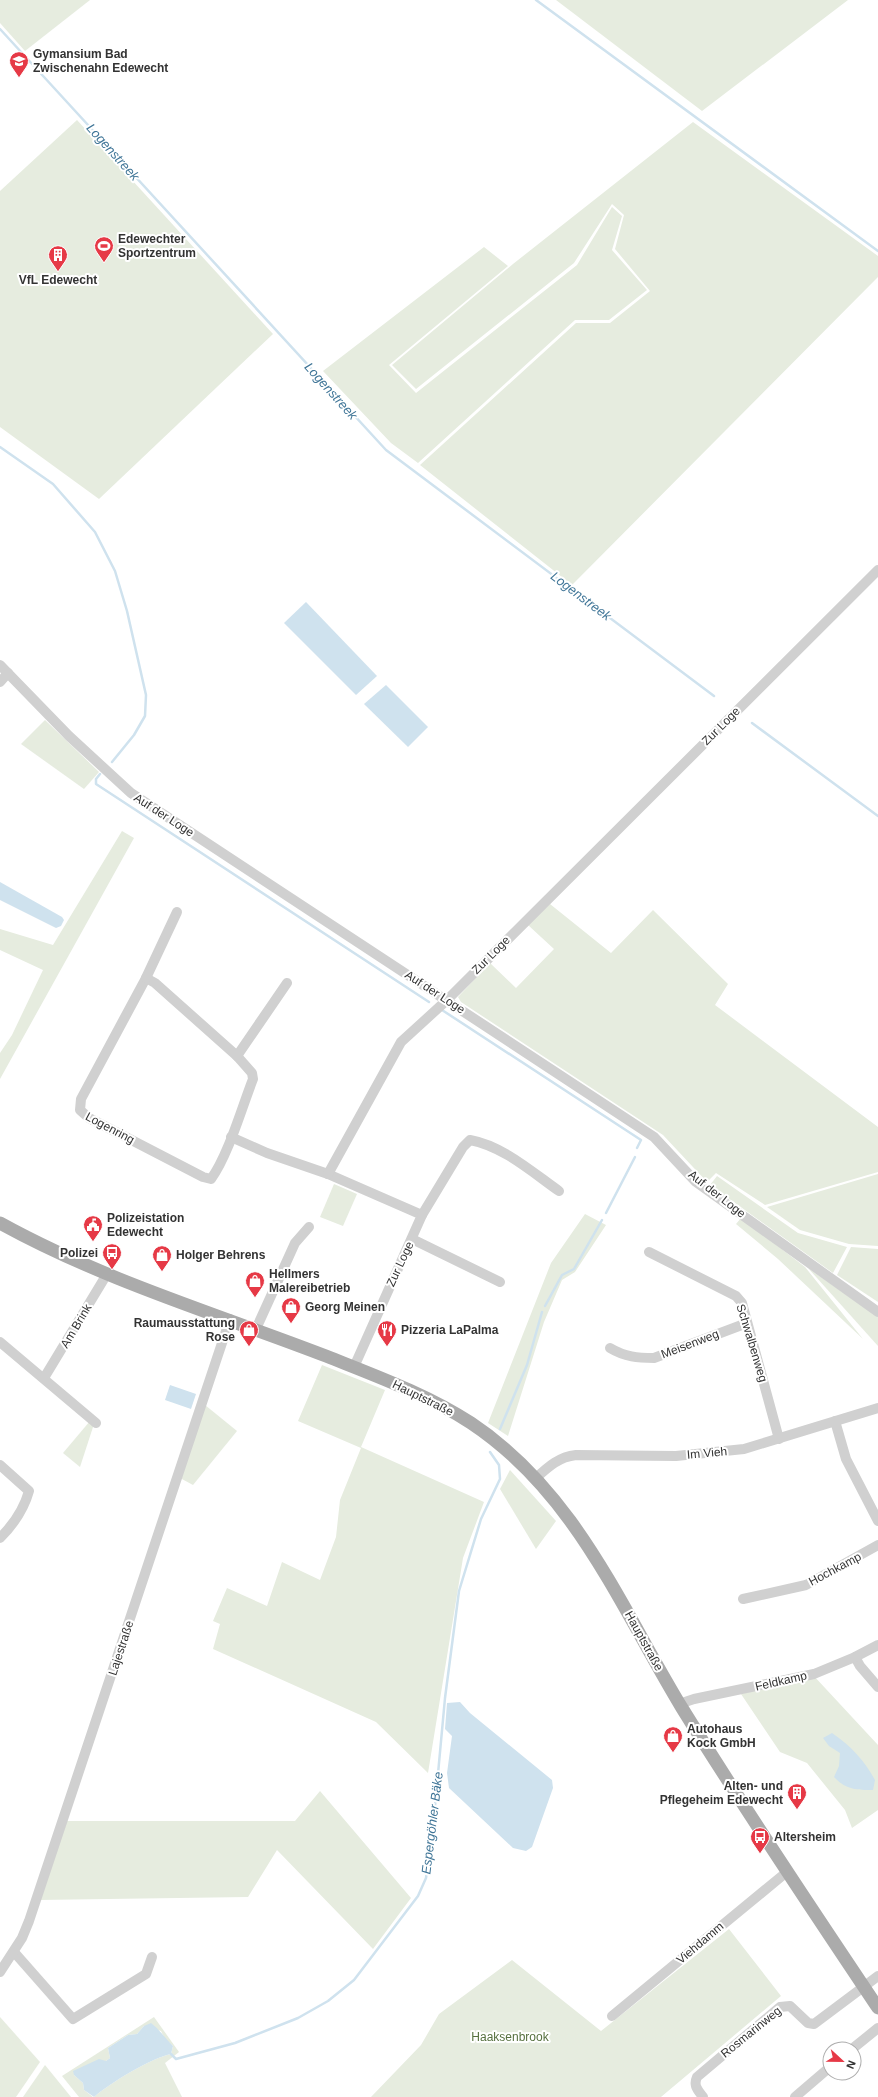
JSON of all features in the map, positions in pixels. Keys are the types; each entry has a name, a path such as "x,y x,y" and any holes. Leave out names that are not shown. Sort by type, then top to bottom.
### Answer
{"main road":[{"name":"Hauptstraße","path":"0,1223 57,1252 107,1274 230,1319 417,1392 452,1411 491,1437 536,1478 567,1514 589,1545 680,1704 788,1871"},
{"path":"788,1871 878,2008"}],"street":[{"name":"Zur Loge","path":"328,1174 401,1042 447,1000 878,570"},
{"name":"Auf der Loge","path":"0,665 69,736 130,793 654,1137 696,1182 878,1312"},
{"path":"0,682 8,672"},
{"name":"Logenring","path":"146,978 155,983 237,1056 252,1073 253,1079 231,1137 217,1172 211,1179 202,1177 89,1118 80,1110 81,1099 146,978 176,912"},
{"path":"237,1056 287,983"},
{"path":"231,1137 267,1153 328,1174 422,1215"},
{"name":"Zur Loge","path":"354,1368 422,1215 463,1147 470,1140 484,1142 522,1165 559,1191"},
{"path":"256,1329 295,1244 309,1227"},
{"path":"412,1239 500,1282"},
{"name":"Schwalbenweg","path":"649,1252 736,1296 742,1303 779,1439"},
{"name":"Am Brink","path":"44,1378 107,1274"},
{"name":"Lajestraße","path":"0,1972 14,1952 29,1921 230,1319"},
{"name":"Meisenweg","path":"610,1348 622,1355 641,1358 654,1358 747,1323"},
{"path":"0,1342 96,1423"},
{"name":"Im Vieh","path":"536,1478 557,1460 570,1456 676,1456 744,1449 878,1408"},
{"path":"835,1421 846,1459 878,1521"},
{"path":"0,1465 29,1491 26,1500 10,1527 0,1538"},
{"name":"Hochkamp","path":"744,1599 806,1585 878,1545"},
{"name":"Feldkamp","path":"680,1704 694,1699 814,1674 856,1657 878,1645"},
{"path":"856,1657 860,1666 878,1687"},
{"name":"Viehdamm","path":"612,2016 788,1871"},
{"path":"14,1952 73,2020 146,1974 152,1957"},
{"path":"863,1987 878,1976"},
{"name":"Rosmarinweg","path":"703,2097 695,2086 694,2082 697,2077 780,2007 790,2006 808,2023 814,2024 863,1987"},
{"path":"862,2041 878,2028"},
{"path":"797,2096 822,2074"}],"green space":[{"path":"0,0 90,0 25,51 0,23"},
{"path":"556,0 848,0 702,111"},
{"name":"Edewechter Sportzentrum","path":"77,120 273,334 99,499 0,427 0,191"},
{"path":"693,122 878,256 878,277 572,585 420,465 576,323 610,323 650,291 615,249 624,215 612,204 574,263 416,389 392,365 513,264"},
{"path":"612,207 622,216 612,250 647,290 609,320 575,320 418,463 391,443 323,371 484,247 508,266 389,365 416,393 577,265"},
{"path":"45,720 99,772 84,789 21,744"},
{"path":"122,831 134,838 0,1079 0,1053 12,1035 43,970 0,950 0,929 53,945"},
{"path":"550,904 611,953 653,910 728,984 715,1005 878,1127 878,1172 765,1205 716,1173 707,1182 663,1135 461,1002 458,997 490,963 516,988 554,949 528,925"},
{"path":"878,1174 878,1246 849,1244 800,1230 767,1207"},
{"path":"717,1176 798,1233 847,1247 833,1273 710,1185"},
{"path":"334,1184 357,1194 343,1226 320,1217"},
{"path":"585,1214 606,1225 575,1272 562,1280 544,1322 508,1436 488,1423 551,1263"},
{"path":"741,1218 805,1267 863,1339 778,1259 736,1224"},
{"path":"851,1247 878,1249 878,1302 837,1275"},
{"path":"808,1268 878,1317 878,1346"},
{"path":"322,1365 385,1390 361,1447 484,1502 463,1558 428,1773 376,1722 213,1649 220,1624 213,1621 227,1588 267,1606 282,1562 320,1580 336,1537 340,1500 361,1448 298,1421"},
{"path":"205,1405 237,1431 193,1485 180,1478"},
{"path":"90,1421 94,1424 80,1467 63,1453"},
{"path":"510,1470 556,1521 536,1549 500,1489"},
{"path":"813,1675 878,1745 878,1810 852,1828 845,1810 807,1763 780,1752 741,1694"},
{"path":"320,1791 411,1898 373,1949 277,1850 248,1897 38,1900 66,1821 295,1821"},
{"name":"Haaksenbrook","path":"729,1929 781,1996 661,2097 371,2097 421,2045 439,2014 512,1960 601,2031"},
{"path":"0,2017 40,2062 16,2097 0,2097"},
{"path":"154,2017 179,2052 165,2063 182,2097 94,2097 131,2072 153,2060 171,2054 173,2046 165,2039 161,2031 144,2026 137,2034 128,2035 108,2048 110,2058 106,2061 74,2075 83,2083 84,2090 93,2097 79,2097 62,2076"},
{"path":"45,2065 71,2097 23,2097"}],"water":[{"path":"306,602 377,676 356,695 284,623"},
{"path":"386,685 428,727 408,747 364,704"},
{"path":"0,882 62,917 64,920 61,926 56,928 0,900"},
{"path":"170,1385 196,1394 191,1409 165,1400"},
{"path":"460,1702 470,1713 552,1780 553,1788 532,1847 526,1851 513,1848 449,1788 447,1773 452,1736 445,1729 447,1703"},
{"path":"832,1733 851,1748 862,1760 875,1780 873,1790 862,1790 847,1787 834,1777 839,1766 840,1753 829,1746 823,1738"},
{"path":"151,2023 173,2046 171,2054 153,2060 131,2072 94,2097 84,2090 83,2083 74,2075 73,2071 99,2059 106,2061 110,2058 108,2048 128,2035 137,2034 144,2026"}],"waterway":[{"path":"536,0 878,251"},
{"name":"Logenstreek","path":"0,29 386,450 714,696"},
{"path":"0,447 53,484 95,532 115,571 127,611 146,695 145,716 134,735 112,762"},
{"name":"Logenstreek","path":"752,723 878,816"},
{"path":"100,774 96,779 96,784 429,1002"},
{"path":"442,1010 641,1140 637,1148"},
{"name":"Espergöhler Bäke","path":"606,1213 635,1157"},
{"name":"Espergöhler Bäke","path":"545,1306 562,1275 574,1269 602,1220"},
{"name":"Espergöhler Bäke","path":"500,1429 527,1365 542,1312"},
{"name":"Espergöhler Bäke","path":"171,2054 176,2059 235,2043 298,2018 328,2001 354,1980 418,1896 426,1878 433,1828 445,1698 459,1591 481,1519 500,1479 499,1465 490,1452"}],"place":[{"name":"Gymansium Bad Zwischenahn Edewecht","path":"19,78"},
{"name":"Edewechter Sportzentrum","path":"104,263"},
{"name":"VfL Edewecht","path":"58,272"},
{"name":"Polizeistation Edewecht","path":"93,1242"},
{"name":"Polizei","path":"112,1270"},
{"name":"Holger Behrens","path":"162,1272"},
{"name":"Hellmers Malereibetrieb","path":"255,1298"},
{"name":"Georg Meinen","path":"291,1324"},
{"name":"Raumausstattung Rose","path":"249,1347"},
{"name":"Pizzeria LaPalma","path":"387,1347"},
{"name":"Autohaus Kock GmbH","path":"673,1753"},
{"name":"Alten- und Pflegeheim Edewecht","path":"797,1810"},
{"name":"Altersheim","path":"760,1854"}]}
